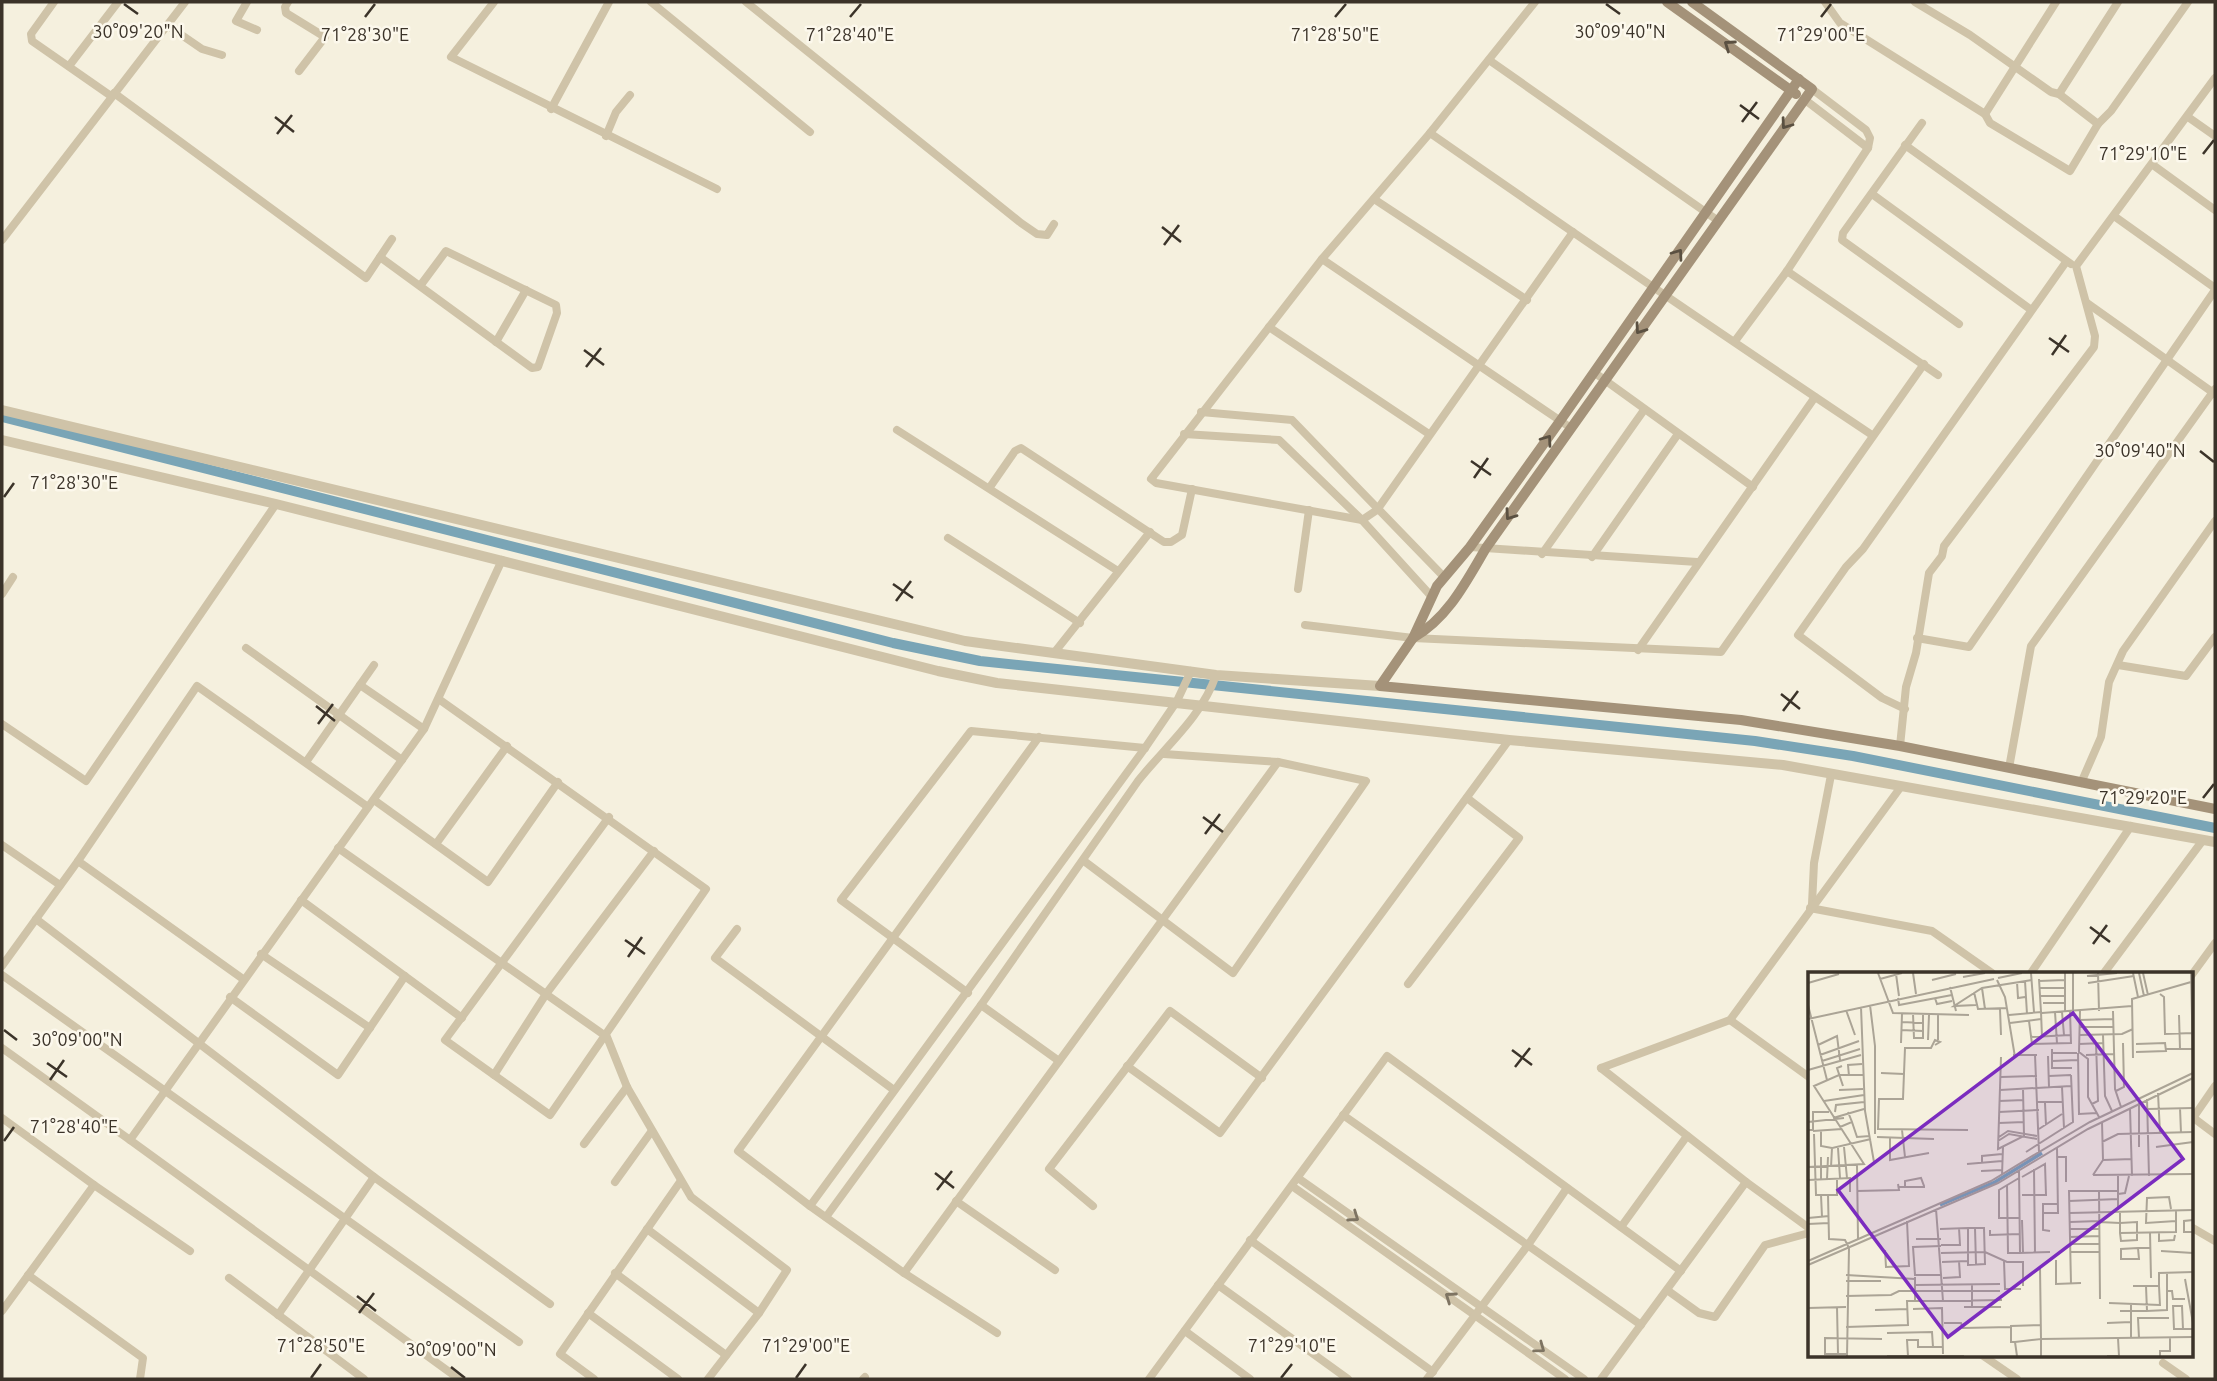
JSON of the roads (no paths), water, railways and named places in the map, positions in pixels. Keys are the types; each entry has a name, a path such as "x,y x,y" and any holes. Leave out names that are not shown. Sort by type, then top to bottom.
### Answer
{"main road":[{"path":"1692,2 1812,89 1713,217 1653,289 1470,547 1444,577 1413,638 1380,686 1741,720 1900,746 2215,809"},
{"path":"1671,3 1804,99"},
{"path":"1413,638 1434,623 1457,598 1486,548 1664,295 1799,79"}],"street":[{"path":"54,2 31,34 32,41 112,95 366,278 392,239"},
{"path":"69,66 118,2"},
{"path":"2,240 185,2"},
{"path":"247,2 236,21 257,30"},
{"path":"288,2 286,13 325,37 299,71"},
{"path":"494,2 451,57 551,109 717,189"},
{"path":"551,109 609,2"},
{"path":"651,2 810,132"},
{"path":"746,2 1021,223 1037,234 1047,234 1054,224"},
{"path":"1535,2 1430,133 1322,258 1152,479 1156,483 1362,520 1377,510 1573,232"},
{"path":"1825,2 1840,23 1984,114 1990,123 2070,171 2098,124 2111,111 2188,2"},
{"path":"1984,114 2056,2"},
{"path":"2059,94 2118,2"},
{"path":"1921,3 2050,92 2059,94 2098,124"},
{"path":"167,25 202,48 222,55"},
{"path":"1489,61 1713,217"},
{"path":"2076,266 2189,117 2215,78"},
{"path":"1735,341 1787,271 1868,148 1870,138 1866,130 1812,89"},
{"path":"606,136 616,112 630,95"},
{"path":"1804,99 1868,148"},
{"path":"2189,117 2215,136"},
{"path":"1922,123 1843,233 1842,240 1959,324"},
{"path":"1430,133 1653,289 1735,341 1872,435"},
{"path":"1905,145 2066,262 2076,266"},
{"path":"2153,165 2215,210"},
{"path":"1872,194 2030,309"},
{"path":"1374,199 1527,300"},
{"path":"1917,638 1969,647 2215,289 2114,216"},
{"path":"380,257 532,368 538,368 557,309 526,290 446,251 420,286"},
{"path":"1322,258 1478,368 1571,428"},
{"path":"1905,709 1882,698 1798,635 1846,567 1863,549 2030,309 2066,262"},
{"path":"1900,746 1929,573 1941,556 1944,546 2094,347 2095,336 2076,266"},
{"path":"1787,271 1938,375"},
{"path":"496,342 526,290"},
{"path":"2009,768 2031,646 2215,392 2087,303"},
{"path":"1269,327 1429,434"},
{"path":"1304,625 1413,638 1721,652 1924,364"},
{"path":"1595,373 1644,411 1753,487"},
{"path":"1638,650 1697,562 1815,397"},
{"path":"2,410 965,641 1214,679 1380,686"},
{"path":"1542,554 1644,411"},
{"path":"1201,412 1292,419 1444,577"},
{"path":"897,430 1118,571"},
{"path":"1184,434 1279,440 1362,520 1432,597"},
{"path":"1592,556 1678,434"},
{"path":"2,440 276,504 938,671 1080,694 1178,698 1509,740 1783,765 1900,788 2215,842"},
{"path":"990,487 1015,451 1021,448 1164,542 1171,542 1182,535 1192,489"},
{"path":"2,724 86,781 276,504"},
{"path":"1298,589 1309,510"},
{"path":"2081,783 2101,737 2109,682 2123,651 2215,521"},
{"path":"1054,653 1150,532"},
{"path":"948,537 1080,623"},
{"path":"1470,547 1542,554 1697,562"},
{"path":"130,1140 162,1091 424,729 440,700 502,560"},
{"path":"2,594 13,577"},
{"path":"2118,665 2186,676 2215,637"},
{"path":"246,648 402,760"},
{"path":"306,762 374,666"},
{"path":"810,1206 1145,748 1191,674"},
{"path":"826,1217 981,1005 1138,781 1164,754 1203,701 1214,679"},
{"path":"360,685 424,729"},
{"path":"2,966 78,861 197,686 306,762 436,844 488,882 558,782"},
{"path":"440,700 609,817 706,889 607,1037 550,1115 445,1040 609,817"},
{"path":"968,993 841,900 971,731 1145,748"},
{"path":"997,1333 904,1273 738,1151 1039,737"},
{"path":"1127,1066 1220,1133 1509,740"},
{"path":"436,844 507,746"},
{"path":"1084,861 1233,973 1366,780 1278,762 1164,754"},
{"path":"904,1273 1278,762"},
{"path":"1811,907 1814,863 1831,775"},
{"path":"1808,1230 1601,1068 1730,1020 1900,788"},
{"path":"1408,984 1519,838 1467,798"},
{"path":"2032,972 2131,826"},
{"path":"2106,972 2203,840"},
{"path":"2,845 60,885"},
{"path":"338,848 607,1037 627,1087 691,1197 787,1270 759,1313 708,1379"},
{"path":"494,1075 546,994 654,850"},
{"path":"78,861 243,979"},
{"path":"300,900 462,1018"},
{"path":"1811,907 1932,931 1991,972"},
{"path":"36,919 374,1177 550,1304"},
{"path":"737,929 715,958 894,1090"},
{"path":"2192,975 2215,943"},
{"path":"261,954 370,1028"},
{"path":"2,975 519,1342"},
{"path":"230,997 338,1075 405,976"},
{"path":"981,1005 1059,1061"},
{"path":"1093,1206 1049,1169 1170,1011 1262,1078"},
{"path":"1730,1020 1808,1076"},
{"path":"2,1048 311,1269 459,1379"},
{"path":"1151,1379 1387,1056 1681,1271"},
{"path":"2215,1086 2192,1117 2215,1134"},
{"path":"584,1144 627,1087"},
{"path":"1343,1115 1641,1325"},
{"path":"2,1118 190,1251"},
{"path":"615,1182 651,1132"},
{"path":"1621,1227 1687,1136"},
{"path":"278,1315 347,1220 374,1177"},
{"path":"1298,1178 1584,1379"},
{"path":"594,1379 560,1354 680,1182"},
{"path":"1601,1379 1746,1182"},
{"path":"2,1311 94,1185"},
{"path":"1292,1186 1565,1379"},
{"path":"1250,1240 1430,1375 1528,1245 1567,1188"},
{"path":"956,1201 1055,1270"},
{"path":"2192,1228 2215,1241"},
{"path":"647,1229 759,1313"},
{"path":"1667,1290 1707,1318 1715,1317 1765,1245 1808,1231"},
{"path":"615,1273 726,1355"},
{"path":"28,1275 143,1358 140,1379"},
{"path":"229,1278 365,1379"},
{"path":"1218,1285 1348,1379"},
{"path":"588,1313 678,1379"},
{"path":"1185,1331 1250,1379"},
{"path":"1983,1356 2017,1379"},
{"path":"2163,1363 2186,1379"}],"waterway":[{"path":"2,417 893,643 980,661 1755,741 1853,756 2215,828"}]}
